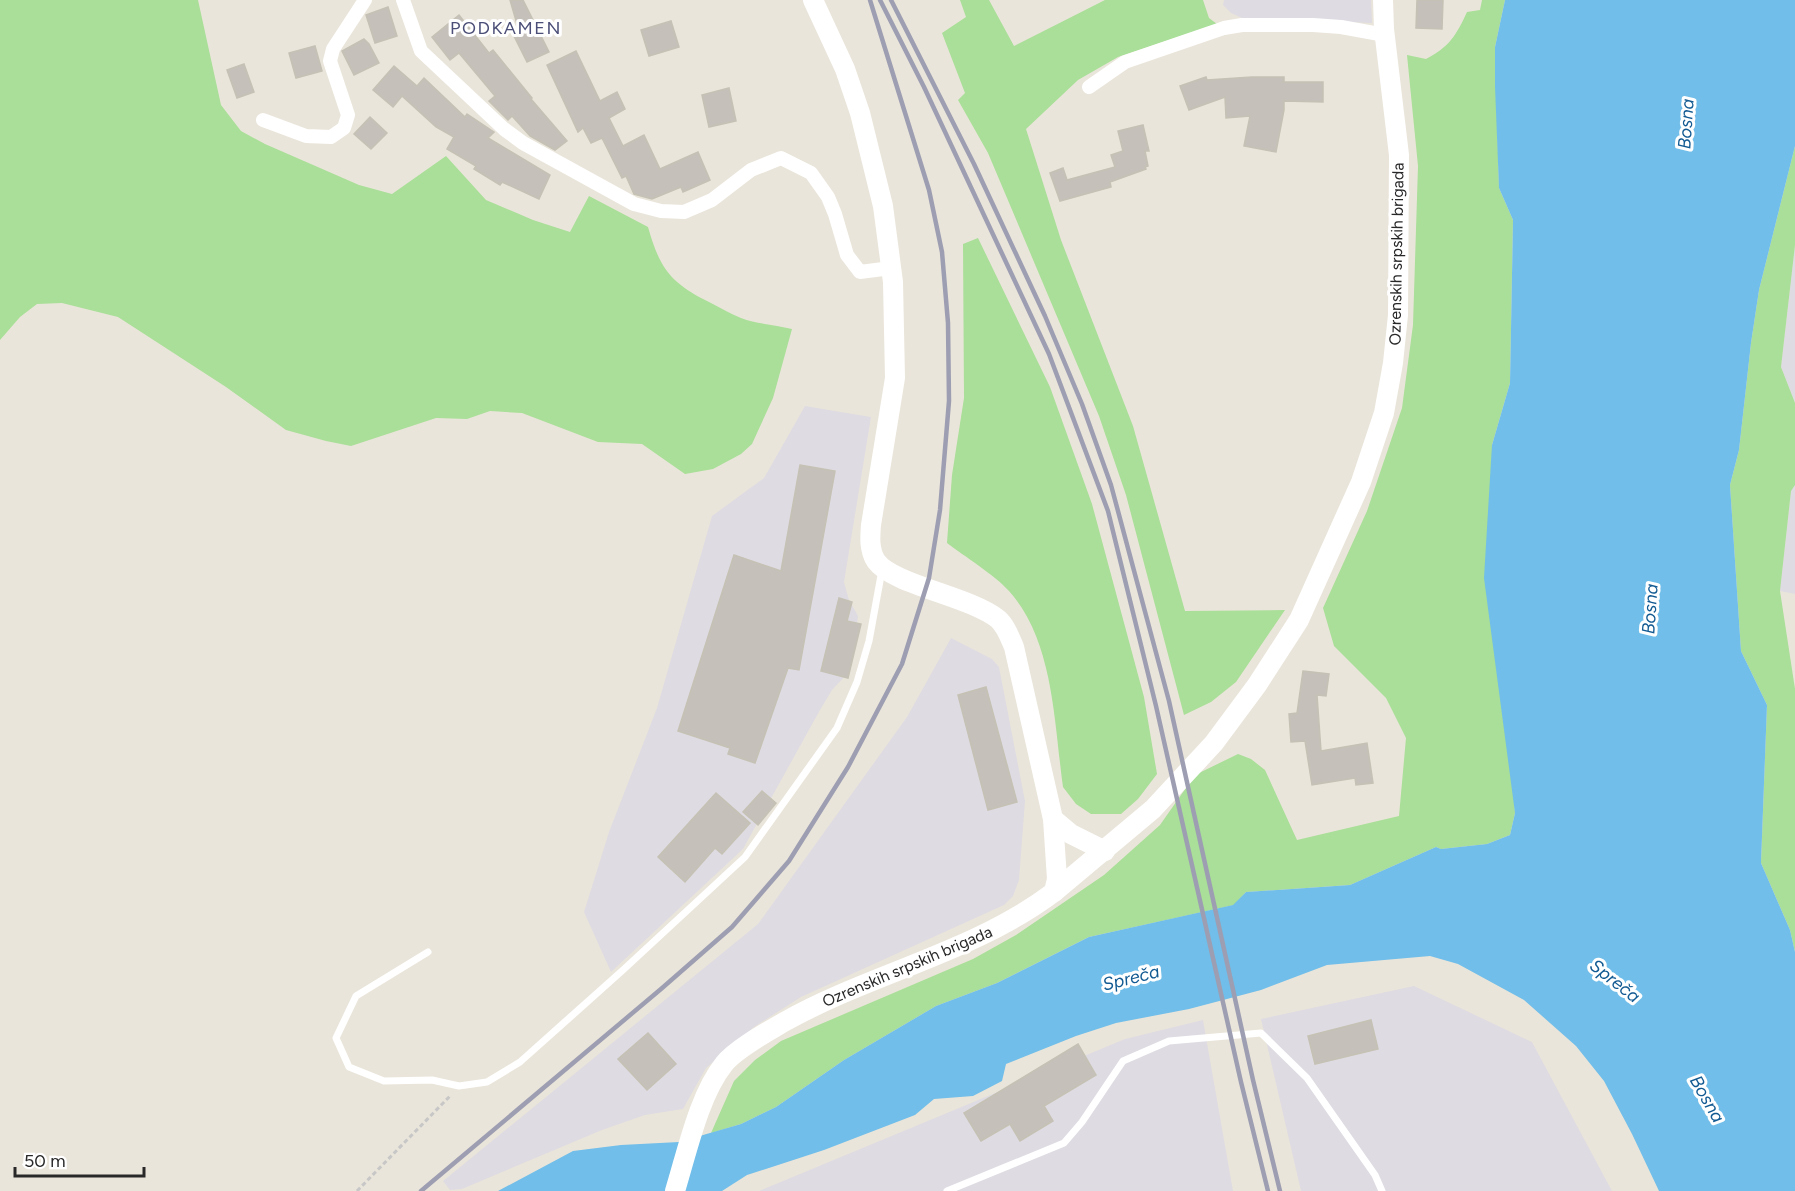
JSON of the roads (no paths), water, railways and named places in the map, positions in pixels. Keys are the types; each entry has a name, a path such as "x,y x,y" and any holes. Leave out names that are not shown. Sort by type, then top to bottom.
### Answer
{"main road":[{"path":"813,0 844,69 860,113 883,206 891,268 895,378 870,538 876,560 882,567 903,579 951,596 1000,621 1014,647 1053,819 1057,872 1054,892"},
{"name":"Ozrenskih srpskih brigada","path":"675,1191 707,1090 725,1063 763,1034 814,1005 987,934 1054,892 1153,809 1214,743 1257,686 1299,620 1362,482 1384,412 1393,363 1398,315 1399,155 1384,35 1383,0"},
{"path":"1053,819 1071,834 1105,851"}],"street":[{"path":"263,120 306,136 331,137 344,128 348,115 330,61 333,49 365,0"},
{"path":"403,0 421,51 504,129 523,143 634,204 661,211 684,212 712,200 751,170 781,159 812,173 832,206 847,255 854,267 860,272 891,268"},
{"path":"1089,87 1125,62 1224,28 1242,25 1313,25 1341,27 1384,35"}],"lane":[{"path":"428,952 356,996 336,1038 349,1067 384,1081 432,1080 459,1086 487,1082 520,1062 745,857 837,728 857,682 869,641 882,567"},
{"path":"947,1191 1064,1143 1082,1122 1123,1061 1169,1041 1261,1033 1307,1078 1375,1175 1382,1191"}],"water":[{"path":"1505,0 1795,0 1795,146 1759,290 1739,450 1730,485 1741,651 1767,705 1761,863 1790,930 1795,952 1795,1191 1659,1191 1604,1081 1576,1046 1524,1000 1458,964 1430,956 1327,965 1261,990 1189,1009 1116,1023 1076,1036 1006,1064 1002,1081 973,1096 934,1099 915,1115 824,1150 747,1175 722,1191 498,1191 573,1151 621,1145 679,1142 741,1124 776,1107 844,1060 936,1006 997,983 1089,937 1233,905 1246,892 1350,885 1436,847 1441,849 1487,844 1510,835 1515,813 1484,578 1492,445 1510,383 1513,220 1499,188 1495,86 1495,47"}],"railway":[{"path":"421,1191 732,927 789,861 848,767 902,664 929,578 940,510 949,401 948,323 942,252 929,190 870,0"},
{"path":"880,0 924,87 1049,354 1108,511 1156,706 1268,1191"},
{"path":"891,0 974,164 1045,316 1082,404 1111,485 1169,701 1253,1080 1280,1191"}],"district":[{"name":"PODKAMEN","path":"506,28"}],"water label":[{"name":"Bosna","path":"1686,124"},
{"name":"Bosna","path":"1650,609"},
{"name":"Spreča","path":"1131,978"},
{"name":"Spreča","path":"1615,981"},
{"name":"Bosna","path":"1707,1099"}]}
